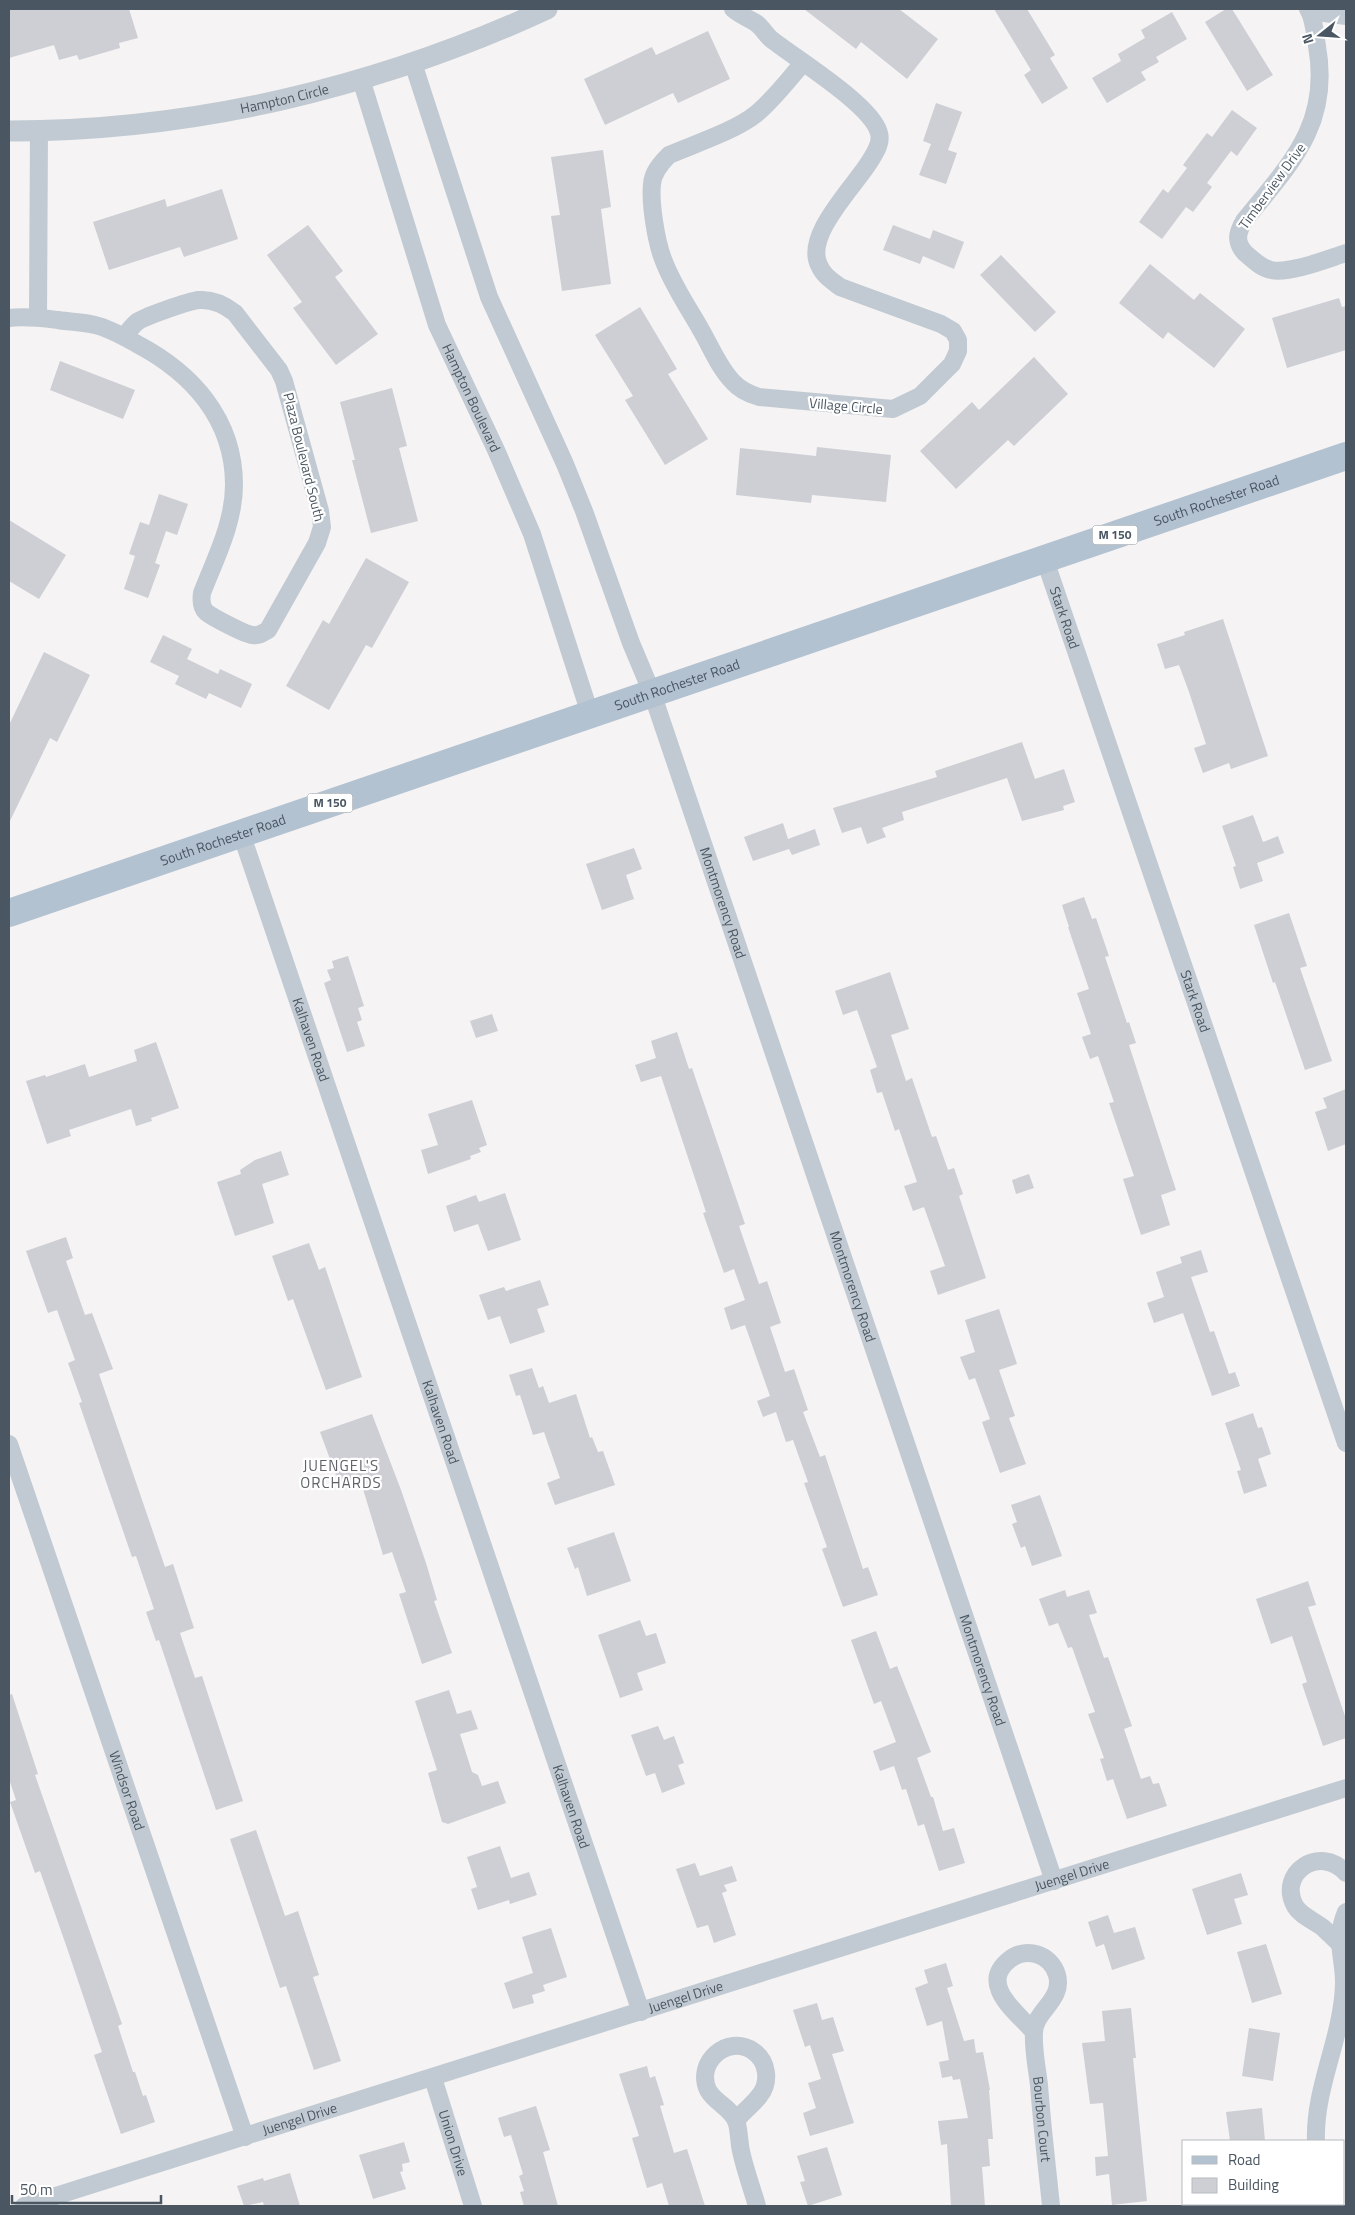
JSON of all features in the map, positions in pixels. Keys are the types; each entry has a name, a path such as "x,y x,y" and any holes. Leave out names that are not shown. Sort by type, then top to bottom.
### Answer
{"main road":[{"name":"South Rochester Road","path":"9,912 1346,456"}],"street":[{"name":"Hampton Circle","path":"9,131 39,131 158,122 278,101 413,63 546,9"},
{"name":"Village Circle","path":"734,9 756,16 769,37 803,62 864,110 874,122 880,134 878,149 818,237 816,249 818,264 826,276 840,287 940,324 953,331 958,340 958,351 952,364 920,396 893,410 759,397 748,394 739,388 724,371 668,271 660,248 652,202 652,183 656,170 661,163 669,155 740,124 755,114 784,86 803,62"},
{"name":"Timberview Drive","path":"1346,16 1309,10 1320,62 1321,85 1313,121 1306,138 1294,156 1244,221 1238,232 1238,242 1244,251 1268,270 1280,271 1346,253"},
{"path":"413,63 489,296 566,464 631,643 652,693"},
{"name":"Hampton Boulevard","path":"361,79 437,326 496,450 532,534 590,714"},
{"path":"38,318 39,131"},
{"name":"Plaza Boulevard South","path":"9,318 38,318 97,325 124,337 174,366 205,398 218,420 228,443 233,463 233,500 228,526 202,593 201,604 206,612 213,616 251,635 260,635 268,630 318,543 322,527 318,502 280,370 235,313 226,306 216,302 199,300 164,311 138,321 124,337"},
{"name":"Stark Road","path":"1045,560 1346,1443"},
{"name":"Montmorency Road","path":"652,693 1054,1881"},
{"name":"Kalhaven Road","path":"240,833 641,2012"},
{"name":"Windsor Road","path":"9,1444 245,2137"},
{"name":"Juengel Drive","path":"24,2206 1346,1788"},
{"path":"1338,1943 1322,1927 1302,1914 1295,1905 1292,1887 1297,1873 1308,1863 1331,1861 1346,1873"},
{"path":"1316,2140 1317,2116 1341,2006 1343,1962 1338,1943 1346,1912"},
{"name":"Bourbon Court","path":"1034,2030 1050,2206"},
{"name":"Union Drive","path":"433,2078 473,2206"},
{"path":"736,2121 740,2150 757,2206"}],"building":[{"path":"9,9 129,9 138,38 119,43 120,48 79,60 77,55 59,60 54,45 9,58"},
{"path":"804,9 899,9 938,39 907,79 861,42 856,49"},
{"path":"994,9 1027,9 1055,55 1050,58 1068,88 1042,104 1024,75 1031,70"},
{"path":"1226,9 1232,9 1273,75 1247,91 1205,22"},
{"path":"1172,12 1187,39 1156,57 1159,62 1141,72 1146,80 1107,103 1092,78 1121,61 1118,54 1145,38 1141,30"},
{"path":"708,31 730,79 678,103 673,93 605,125 584,79 652,47 656,55"},
{"path":"936,103 962,112 948,150 957,153 946,184 919,175 931,144 923,141"},
{"path":"1232,110 1257,128 1237,156 1231,151 1207,183 1212,187 1193,212 1186,207 1162,239 1139,222 1163,189 1168,193 1187,168 1183,165 1207,133 1212,137"},
{"path":"603,150 611,207 601,209 611,284 562,291 551,216 560,215 551,157"},
{"path":"222,189 238,239 184,257 180,247 109,270 93,222 165,199 167,207"},
{"path":"308,225 343,271 335,277 378,334 336,365 293,308 302,302 267,255"},
{"path":"893,225 930,239 933,230 964,242 954,269 923,256 920,264 883,250"},
{"path":"1001,255 1056,312 1035,332 980,275"},
{"path":"1150,264 1194,300 1200,293 1245,329 1214,368 1168,332 1163,339 1119,303"},
{"path":"1339,298 1342,307 1346,306 1346,350 1287,368 1272,318"},
{"path":"640,307 677,369 668,374 708,439 665,465 625,400 633,396 595,335"},
{"path":"1034,357 1068,394 1014,446 1008,440 956,489 920,451 972,402 979,410"},
{"path":"60,361 135,390 123,419 50,390"},
{"path":"392,388 407,446 399,448 418,521 371,533 352,460 355,460 340,402"},
{"path":"817,447 891,455 886,502 812,495 811,503 736,495 740,448 816,456"},
{"path":"159,494 188,504 177,535 166,531 155,563 160,565 148,598 124,589 135,556 129,554 140,522 149,525"},
{"path":"9,520 66,555 39,599 9,581"},
{"path":"366,558 409,582 372,648 366,645 329,710 286,686 323,620 329,624"},
{"path":"1223,619 1268,756 1231,769 1229,763 1203,773 1194,748 1206,744 1189,692 1179,665 1165,669 1157,644 1185,635 1184,632"},
{"path":"163,635 192,649 187,659 218,674 220,669 252,684 241,708 209,693 206,699 175,684 179,676 150,662"},
{"path":"44,652 90,675 57,742 50,738 9,823 9,725"},
{"path":"1022,742 1035,779 1064,769 1075,802 1063,806 1064,810 1022,821 1007,778 902,812 904,820 882,828 886,837 867,844 861,827 842,833 833,808 937,777 935,771"},
{"path":"1253,815 1263,842 1278,836 1284,853 1257,863 1263,881 1240,889 1233,867 1236,866 1222,826"},
{"path":"783,823 788,839 815,829 820,845 792,855 789,849 753,861 744,837"},
{"path":"634,848 642,869 626,875 634,899 602,910 586,864"},
{"path":"1084,897 1092,919 1096,918 1109,956 1105,957 1127,1023 1129,1022 1136,1043 1129,1045 1176,1190 1161,1195 1170,1225 1141,1235 1123,1179 1134,1176 1109,1103 1114,1102 1098,1056 1090,1059 1082,1037 1091,1034 1077,993 1089,989 1062,905"},
{"path":"1289,913 1307,966 1300,968 1332,1061 1305,1070 1254,925"},
{"path":"348,956 364,1006 358,1008 362,1020 357,1022 365,1046 347,1052 324,983 331,980 327,970 334,968 332,961"},
{"path":"890,972 909,1029 891,1035 906,1081 912,1078 932,1137 936,1136 948,1170 954,1168 963,1194 959,1196 986,1278 938,1295 930,1271 945,1266 924,1207 913,1211 904,1186 917,1182 899,1129 895,1131 882,1092 877,1093 870,1070 877,1067 857,1010 843,1015 835,991"},
{"path":"492,1014 498,1031 476,1038 470,1021"},
{"path":"677,1032 689,1069 692,1068 745,1224 739,1226 759,1284 767,1281 781,1323 770,1327 785,1372 794,1369 808,1410 803,1412 820,1457 825,1455 863,1569 868,1567 878,1595 843,1607 822,1549 827,1547 804,1483 808,1482 793,1440 786,1442 776,1412 763,1417 757,1401 770,1396 745,1325 731,1330 724,1308 745,1300 734,1269 724,1273 703,1213 706,1212 661,1076 641,1082 635,1065 656,1058 651,1041"},
{"path":"156,1042 179,1108 151,1118 152,1121 136,1126 131,1109 69,1130 71,1136 47,1144 26,1081 45,1075 46,1077 85,1064 89,1077 137,1061 134,1050"},
{"path":"1346,1089 1346,1144 1328,1151 1315,1112 1327,1108 1323,1098"},
{"path":"472,1100 487,1145 479,1148 481,1152 470,1156 471,1159 428,1174 421,1150 438,1145 428,1114"},
{"path":"281,1151 289,1175 262,1184 274,1223 235,1236 217,1182 241,1174 240,1170 255,1160"},
{"path":"1029,1174 1034,1188 1016,1194 1012,1180"},
{"path":"505,1193 521,1240 488,1251 478,1224 454,1232 446,1206 476,1195 479,1202"},
{"path":"66,1237 73,1258 66,1261 85,1315 92,1313 113,1369 99,1374 165,1567 173,1564 194,1628 180,1633 195,1678 202,1676 243,1801 216,1810 159,1640 156,1641 146,1612 154,1609 136,1556 132,1557 79,1403 82,1402 68,1363 75,1360 57,1310 48,1313 26,1251"},
{"path":"309,1243 319,1270 325,1267 362,1377 326,1390 293,1299 288,1301 272,1256"},
{"path":"1201,1250 1208,1272 1191,1277 1210,1332 1214,1331 1229,1374 1235,1372 1240,1386 1212,1396 1183,1313 1154,1323 1147,1303 1164,1297 1156,1272 1182,1263 1180,1257"},
{"path":"540,1280 549,1305 537,1309 545,1332 510,1344 500,1316 488,1320 479,1295 504,1287 506,1291"},
{"path":"999,1309 1017,1364 999,1370 1015,1416 1009,1418 1026,1464 1000,1473 982,1422 990,1419 975,1378 969,1380 960,1357 975,1352 965,1320"},
{"path":"532,1368 539,1388 543,1386 549,1403 576,1394 590,1438 592,1437 598,1452 603,1451 615,1485 555,1505 547,1483 560,1478 544,1432 533,1435 520,1395 516,1396 509,1375"},
{"path":"1253,1413 1258,1428 1262,1427 1271,1454 1258,1459 1267,1486 1244,1494 1237,1471 1241,1470 1225,1423"},
{"path":"372,1414 426,1563 437,1600 434,1601 452,1653 422,1664 399,1594 406,1592 392,1552 383,1555 360,1479 340,1486 320,1432"},
{"path":"1040,1495 1062,1556 1032,1566 1025,1546 1021,1548 1012,1524 1017,1522 1011,1505"},
{"path":"614,1532 631,1581 587,1596 578,1567 575,1569 567,1548"},
{"path":"1308,1581 1316,1605 1308,1607 1346,1719 1346,1738 1323,1746 1302,1684 1307,1682 1292,1636 1271,1644 1256,1599"},
{"path":"1065,1590 1067,1597 1089,1590 1097,1613 1089,1615 1104,1658 1108,1657 1132,1726 1124,1729 1141,1779 1150,1776 1153,1784 1159,1783 1167,1806 1127,1819 1113,1779 1107,1781 1100,1759 1104,1758 1088,1714 1095,1712 1072,1647 1068,1648 1058,1623 1049,1626 1039,1599"},
{"path":"640,1620 646,1636 656,1633 666,1663 637,1673 643,1690 620,1698 598,1635"},
{"path":"876,1631 890,1669 897,1666 931,1752 917,1758 931,1797 933,1797 943,1831 954,1828 965,1863 939,1871 924,1824 918,1826 906,1789 902,1790 894,1766 880,1771 873,1751 896,1742 881,1701 874,1704 851,1640"},
{"path":"449,1690 457,1714 471,1710 478,1729 460,1734 472,1772 478,1775 482,1786 498,1781 506,1803 448,1824 442,1822 428,1773 437,1770 415,1701"},
{"path":"12,1694 38,1774 35,1775 122,2024 118,2026 133,2072 135,2072 143,2096 146,2095 155,2122 121,2134 94,2055 102,2052 40,1871 35,1873 10,1802 16,1800 9,1779 9,1695"},
{"path":"658,1726 664,1740 674,1736 684,1763 678,1765 685,1784 662,1793 655,1773 646,1776 631,1735"},
{"path":"256,1830 285,1916 298,1911 319,1975 313,1977 341,2061 314,2070 286,1986 280,1988 230,1839"},
{"path":"500,1846 511,1878 529,1872 537,1895 510,1904 509,1900 478,1910 471,1889 477,1887 467,1857"},
{"path":"695,1863 700,1876 732,1866 737,1881 724,1885 727,1891 722,1893 736,1935 714,1943 708,1925 697,1928 676,1869"},
{"path":"1241,1873 1248,1895 1234,1899 1242,1924 1207,1935 1192,1889"},
{"path":"1108,1915 1114,1933 1135,1927 1145,1959 1112,1970 1104,1944 1096,1947 1088,1922"},
{"path":"551,1928 567,1977 543,1985 545,1991 532,1995 534,2003 513,2009 504,1983 533,1973 522,1937"},
{"path":"1266,1944 1282,1994 1252,2003 1237,1952"},
{"path":"946,1963 953,1986 947,1988 964,2041 974,2039 976,2053 983,2052 990,2090 993,2139 988,2139 990,2166 982,2167 985,2206 951,2206 947,2144 941,2145 938,2121 968,2118 960,2079 953,2080 952,2076 942,2078 939,2062 949,2060 942,2021 927,2026 915,1988 928,1983 924,1970"},
{"path":"817,2003 822,2020 833,2017 844,2051 832,2054 854,2123 810,2136 803,2113 816,2108 808,2083 821,2079 810,2045 805,2047 793,2010"},
{"path":"1131,2008 1136,2058 1133,2058 1147,2201 1112,2205 1109,2174 1096,2176 1095,2157 1108,2156 1103,2103 1090,2104 1082,2043 1105,2041 1102,2011"},
{"path":"1249,2028 1280,2033 1273,2081 1242,2076"},
{"path":"647,2066 650,2078 655,2076 664,2105 660,2106 674,2153 687,2149 705,2206 669,2206 662,2183 647,2188 632,2138 639,2136 619,2074"},
{"path":"536,2106 550,2150 543,2152 558,2206 524,2206 520,2192 524,2191 519,2176 523,2174 511,2135 504,2137 498,2118"},
{"path":"1262,2108 1265,2140 1230,2140 1226,2112"},
{"path":"404,2142 410,2162 402,2164 403,2171 400,2172 406,2189 373,2199 359,2155"},
{"path":"827,2147 842,2195 808,2206 800,2182 805,2181 797,2156"},
{"path":"290,2173 300,2206 264,2206 263,2202 244,2206 237,2186 263,2178 264,2181"}],"district":[{"name":"JUENGEL'S ORCHARDS","path":"341,1474"}]}
